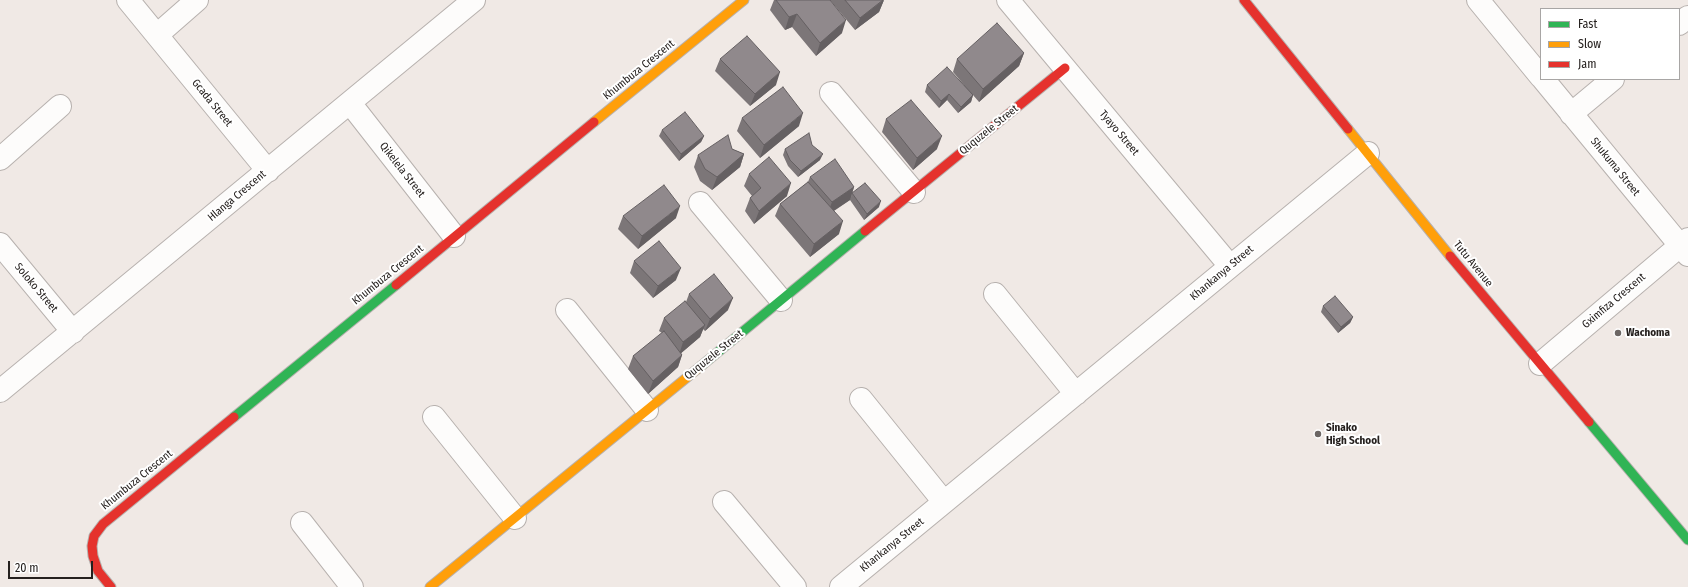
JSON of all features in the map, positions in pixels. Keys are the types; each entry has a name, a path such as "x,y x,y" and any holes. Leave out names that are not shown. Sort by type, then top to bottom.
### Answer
{"street":[{"name":"Gcada Street","path":"128,0 268,171"},
{"path":"157,35 197,0"},
{"name":"Khumbuza Crescent","path":"111,587 98,571 93,556 92,546 94,536 103,524 744,0"},
{"name":"Tyayo Street","path":"1008,0 1230,266"},
{"name":"Tutu Avenue","path":"1244,0 1458,266 1688,540"},
{"name":"Shukuma Street","path":"1478,0 1540,76"},
{"name":"Hlanga Crescent","path":"0,391 350,103 464,3"},
{"path":"1680,23 1688,16"},
{"name":"Ququzele Street","path":"430,587 1065,68"},
{"name":"Shukuma Street","path":"1544,80 1685,247"},
{"path":"1571,114 1612,80"},
{"path":"831,93 914,192"},
{"name":"Qikelela Street","path":"350,103 454,236"},
{"path":"0,159 60,106"},
{"name":"Khankanya Street","path":"841,587 1368,153"},
{"path":"700,203 781,300"},
{"name":"Soloko Street","path":"0,244 72,332"},
{"name":"Gximfiza Crescent","path":"1540,364 1685,247"},
{"path":"995,294 1076,394"},
{"path":"567,310 647,410"},
{"path":"861,400 944,502"},
{"path":"434,417 515,518"},
{"path":"724,502 795,587"},
{"path":"302,523 352,587"}],"building":[{"path":"776,0 830,0 846,20 820,43 797,14 789,17"},
{"path":"845,0 883,0 860,18"},
{"path":"997,23 1024,53 983,89 957,59"},
{"path":"747,36 780,72 755,94 720,59"},
{"path":"947,67 973,95 961,107 949,94 941,101 927,85"},
{"path":"783,87 803,113 764,145 742,118"},
{"path":"911,100 942,136 917,158 886,119"},
{"path":"685,112 704,136 681,154 662,130"},
{"path":"809,133 812,145 823,154 801,171 790,160 785,149"},
{"path":"728,135 732,149 744,154 717,177 705,169 698,155"},
{"path":"769,157 791,183 759,211 750,198 761,188 749,174"},
{"path":"835,159 854,187 832,202 810,177"},
{"path":"808,182 843,221 814,244 780,204"},
{"path":"865,183 881,201 867,214 852,193"},
{"path":"664,185 680,206 642,236 623,216"},
{"path":"659,241 681,268 658,286 634,261"},
{"path":"714,274 733,298 710,319 689,294"},
{"path":"1335,296 1353,317 1341,327 1323,306"},
{"path":"685,301 705,325 683,342 664,318"},
{"path":"664,331 682,355 653,381 633,356"}],"traffic: fast":[{"path":"701,366 865,231"},
{"path":"234,417 396,285"},
{"path":"1589,422 1688,540"}],"traffic: slow":[{"path":"594,122 744,0"},
{"path":"1348,129 1450,256"},
{"path":"430,587 701,366"}],"traffic: jam":[{"path":"1244,0 1348,129"},
{"path":"865,231 1065,68"},
{"path":"396,285 594,122"},
{"path":"1450,256 1589,422"},
{"path":"111,587 98,571 93,556 92,546 94,536 103,524 234,417"}],"place":[{"name":"Wachoma","path":"1618,333"},
{"name":"Sinako High School","path":"1318,434"}]}
